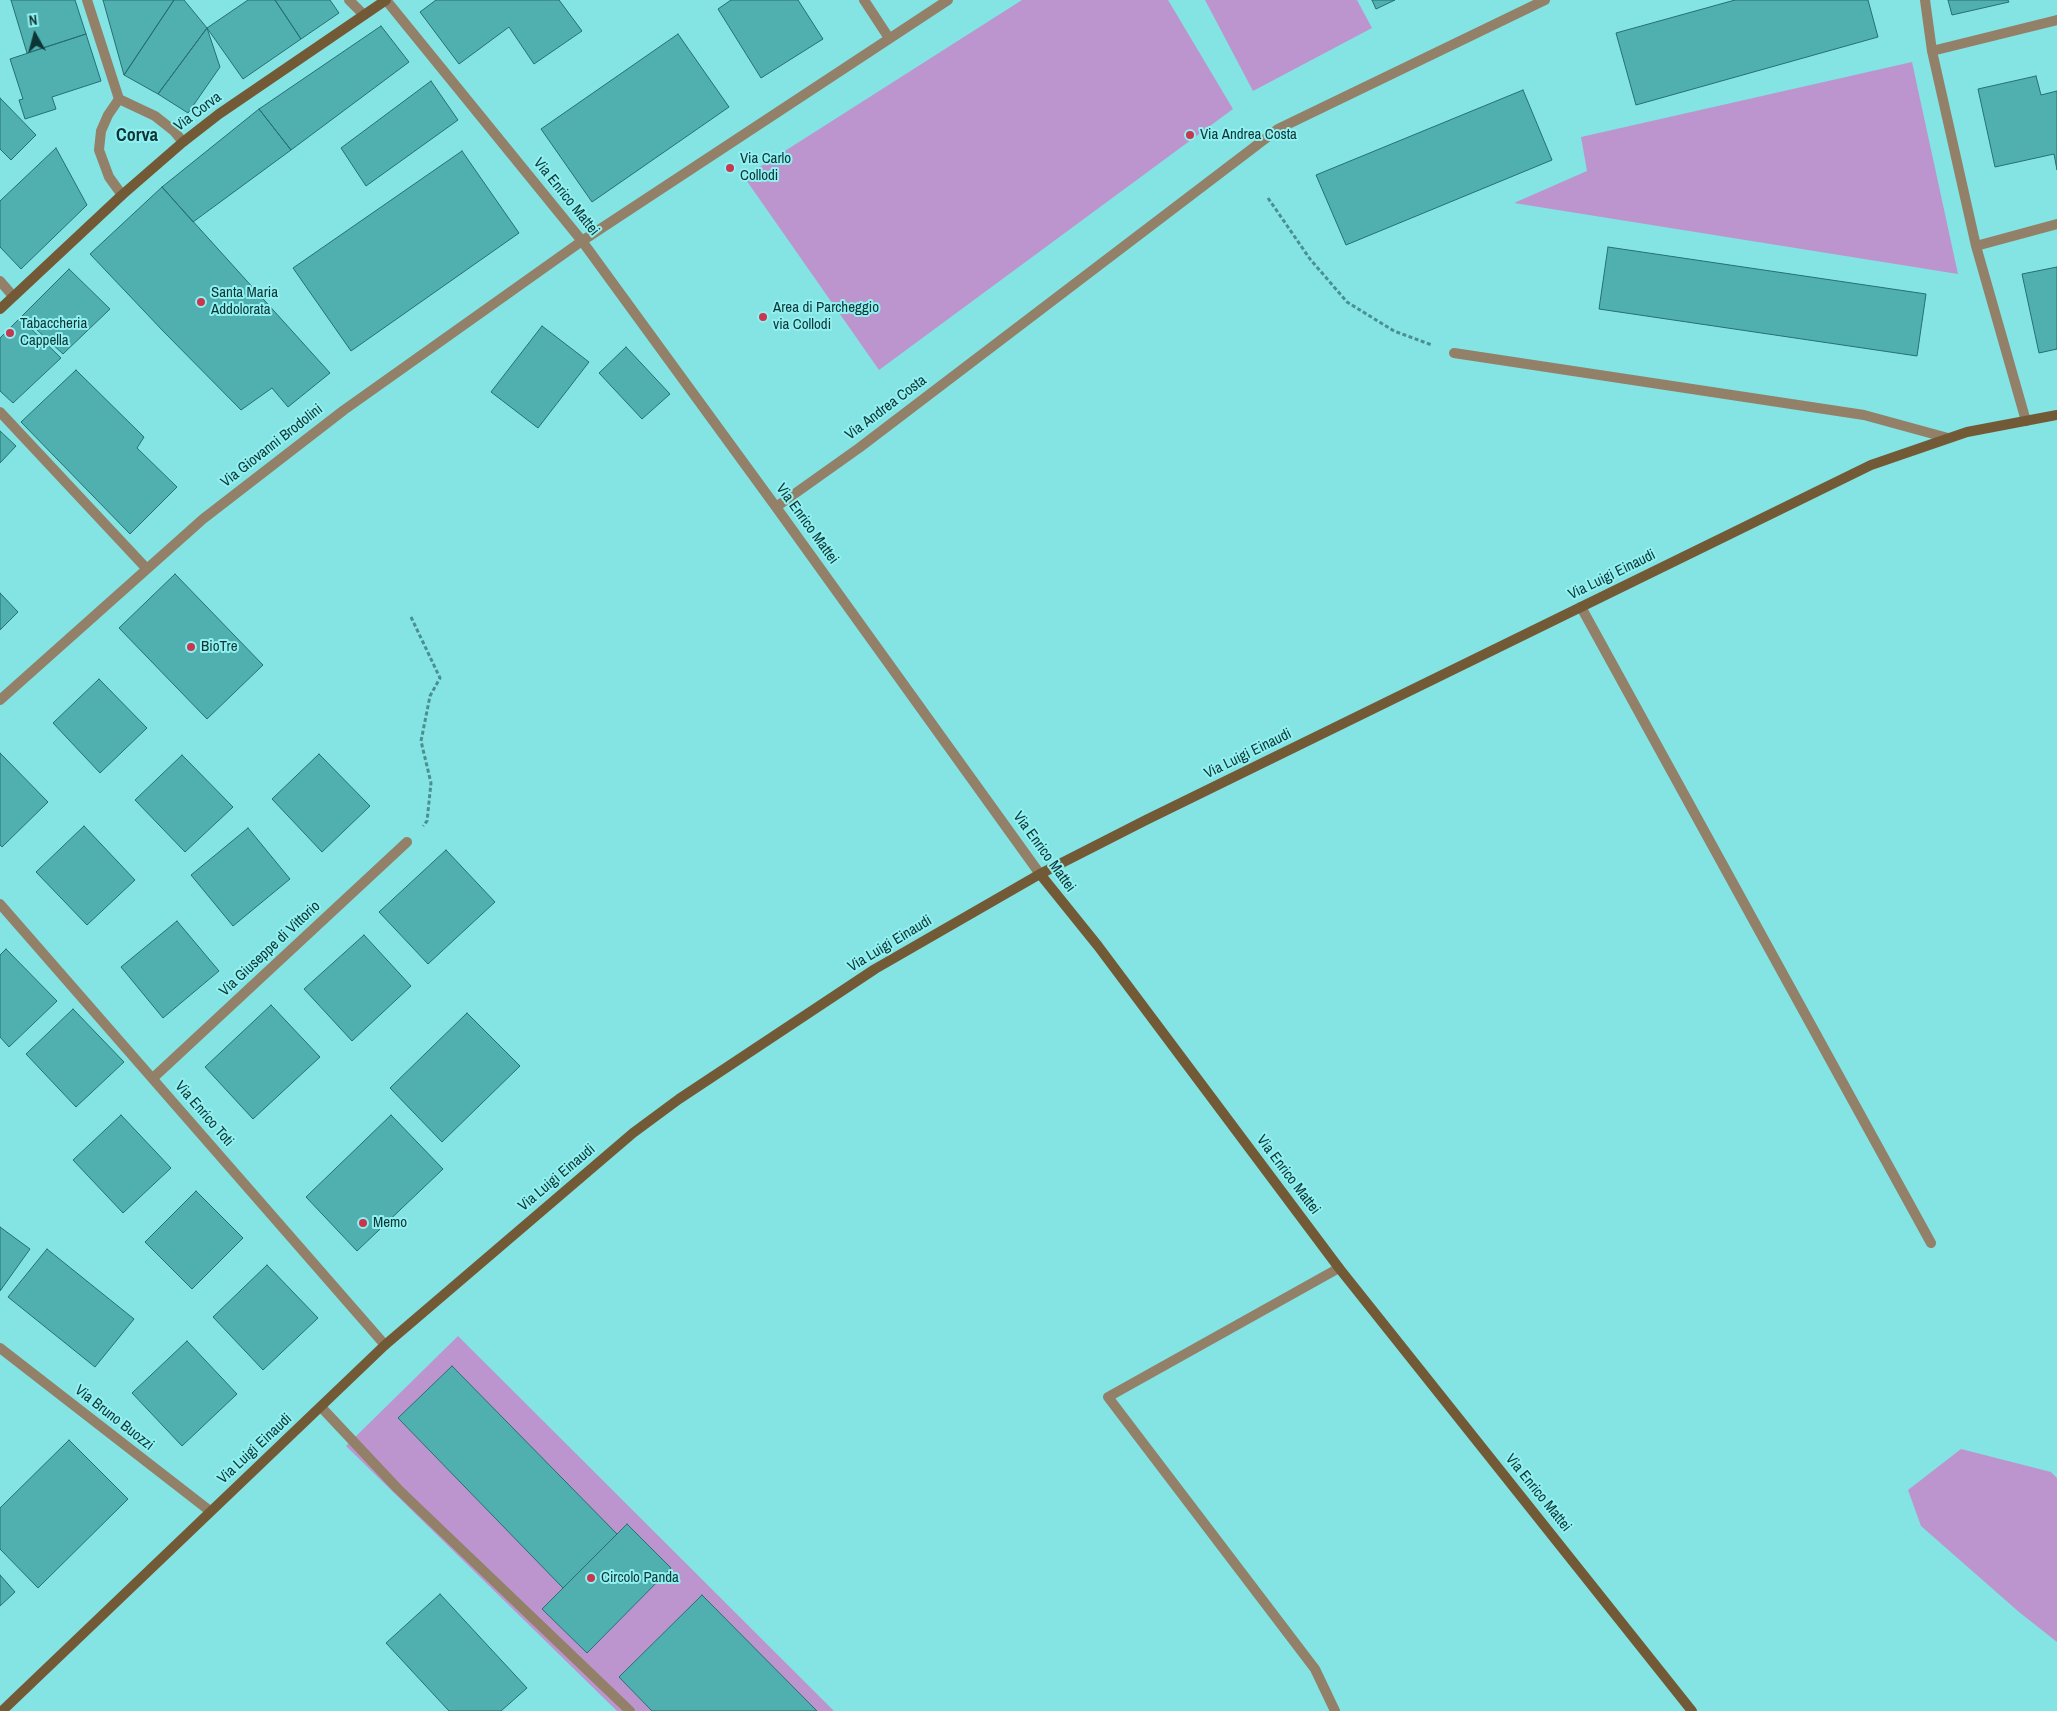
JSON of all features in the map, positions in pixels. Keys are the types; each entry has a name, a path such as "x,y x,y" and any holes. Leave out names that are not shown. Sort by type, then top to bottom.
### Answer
{"street":[{"path":"87,0 119,98 155,116 174,131 183,142"},
{"path":"349,0 364,15"},
{"name":"Via Corva","path":"0,309 122,195 183,142 219,114 386,0"},
{"name":"Via Enrico Mattei","path":"386,0 582,241 1040,874 1109,962 1340,1268 1692,1711"},
{"path":"864,0 889,38"},
{"path":"582,241 948,0"},
{"name":"Via Andrea Costa","path":"776,507 859,448 1278,129 1545,0"},
{"path":"1925,0 1932,51 1976,246 2026,421"},
{"path":"1932,51 2057,20"},
{"path":"119,98 108,115 101,131 99,150 109,177 122,195"},
{"path":"1976,246 2057,224"},
{"name":"Via Giovanni Brodolini","path":"0,700 203,518 344,410 582,241"},
{"path":"0,280 13,296"},
{"path":"1454,353 1864,416 1948,438"},
{"path":"0,412 146,568"},
{"name":"Via Luigi Einaudi","path":"2,1711 210,1511 321,1408 385,1344 654,1116 875,969 1040,874 1146,820 1871,465 1967,432 2057,415"},
{"path":"1581,607 1931,1243"},
{"name":"Via Giuseppe di Vittorio","path":"153,1078 407,842"},
{"name":"Via Enrico Toti","path":"0,904 385,1344"},
{"path":"1335,1711 1314,1669 1108,1397 1340,1268"},
{"name":"Via Bruno Buozzi","path":"0,1348 210,1511"},
{"path":"321,1408 398,1489 630,1711"}],"path":[{"path":"1268,198 1310,259 1347,302 1394,331 1454,353"},
{"path":"407,842 427,821 431,783 422,741 430,696 440,678 411,617"}],"shaded area":[{"path":"1022,0 1168,0 1233,109 879,370 744,177"},
{"path":"1205,0 1357,0 1372,28 1253,91"},
{"path":"1912,62 1958,274 1514,203 1587,171 1581,137"},
{"name":"Circolo Panda","path":"458,1336 834,1711 617,1711 346,1446"},
{"path":"1961,1449 2051,1472 2057,1478 2057,1642 2019,1612 1921,1526 1908,1490"}],"building":[{"path":"11,0 75,0 86,34 27,53"},
{"path":"103,0 174,0 124,75"},
{"path":"174,0 184,0 207,28 158,94 124,75"},
{"path":"248,0 275,0 301,39 243,79 207,28"},
{"path":"275,0 330,0 339,13 301,39"},
{"path":"436,0 559,0 582,31 534,64 509,27 459,64 420,12"},
{"path":"731,0 798,0 823,39 761,78 718,9"},
{"path":"1372,0 1395,0 1376,9"},
{"path":"1735,0 1868,0 1878,37 1636,105 1616,33"},
{"path":"1948,0 2008,0 2009,2 1952,15"},
{"path":"381,26 409,62 291,150 259,109"},
{"path":"207,28 220,67 188,113 158,94"},
{"path":"86,34 101,81 52,97 56,109 25,119 19,100 23,99 10,59"},
{"path":"678,34 729,107 592,202 541,129"},
{"path":"2036,76 2041,95 2057,91 2057,170 2054,154 1995,167 1978,89"},
{"path":"431,81 458,120 366,186 341,148"},
{"path":"1523,90 1552,160 1346,245 1316,175"},
{"path":"0,98 36,135 11,160 0,149"},
{"path":"259,109 291,150 193,222 162,187"},
{"path":"56,148 87,205 21,269 0,247 0,201"},
{"path":"462,151 519,233 351,351 293,268"},
{"name":"Santa Maria Addolorata","path":"162,187 330,373 288,407 272,388 241,410 90,254"},
{"path":"1608,247 1926,294 1917,356 1599,309"},
{"path":"2057,267 2057,349 2039,353 2022,274"},
{"path":"69,269 110,309 63,354 22,316"},
{"path":"20,318 61,358 13,403 0,391 0,338"},
{"path":"542,326 589,362 538,428 491,392"},
{"path":"626,347 670,394 642,419 599,373"},
{"path":"76,370 144,437 137,448 177,487 130,534 21,422"},
{"path":"0,431 16,446 0,463"},
{"name":"BioTre","path":"175,574 263,665 207,719 119,628"},
{"path":"0,593 18,612 0,630"},
{"path":"99,679 147,728 100,773 53,723"},
{"path":"0,753 48,802 2,847 0,845"},
{"path":"319,754 370,806 322,852 272,799"},
{"path":"182,755 233,807 185,852 135,800"},
{"path":"84,826 135,880 87,925 36,872"},
{"path":"248,828 290,879 233,926 191,875"},
{"path":"446,850 495,902 428,964 379,912"},
{"path":"177,921 219,971 163,1018 121,967"},
{"path":"364,935 411,986 352,1041 304,989"},
{"path":"6,949 57,1001 9,1047 0,1037 0,955"},
{"path":"271,1005 320,1057 253,1119 205,1067"},
{"path":"73,1009 124,1062 76,1107 26,1054"},
{"path":"467,1013 520,1066 442,1142 390,1088"},
{"path":"121,1115 171,1168 123,1213 73,1160"},
{"path":"391,1115 443,1169 357,1251 306,1197"},
{"path":"196,1191 243,1238 192,1289 145,1242"},
{"path":"0,1227 30,1249 0,1291"},
{"path":"47,1249 134,1319 95,1367 8,1297"},
{"path":"267,1265 318,1318 263,1370 213,1317"},
{"path":"187,1341 237,1394 182,1446 132,1393"},
{"path":"452,1366 617,1534 563,1588 398,1418"},
{"path":"69,1440 128,1499 38,1588 0,1549 0,1508"},
{"path":"627,1524 671,1568 587,1653 542,1609"},
{"path":"0,1575 15,1592 0,1606"},
{"path":"440,1594 527,1688 501,1711 449,1711 386,1643"},
{"path":"702,1595 817,1711 652,1711 619,1677"}],"place":[{"name":"Via Andrea Costa","path":"1190,135"},
{"name":"Via Carlo Collodi","path":"730,168"},
{"name":"Santa Maria Addolorata","path":"201,302"},
{"name":"Area di Parcheggio via Collodi","path":"763,317"},
{"name":"Tabaccheria Cappella","path":"10,333"},
{"name":"BioTre","path":"191,647"},
{"name":"Memo","path":"363,1223"},
{"name":"Circolo Panda","path":"591,1578"}],"district":[{"name":"Corva","path":"137,136"}]}
